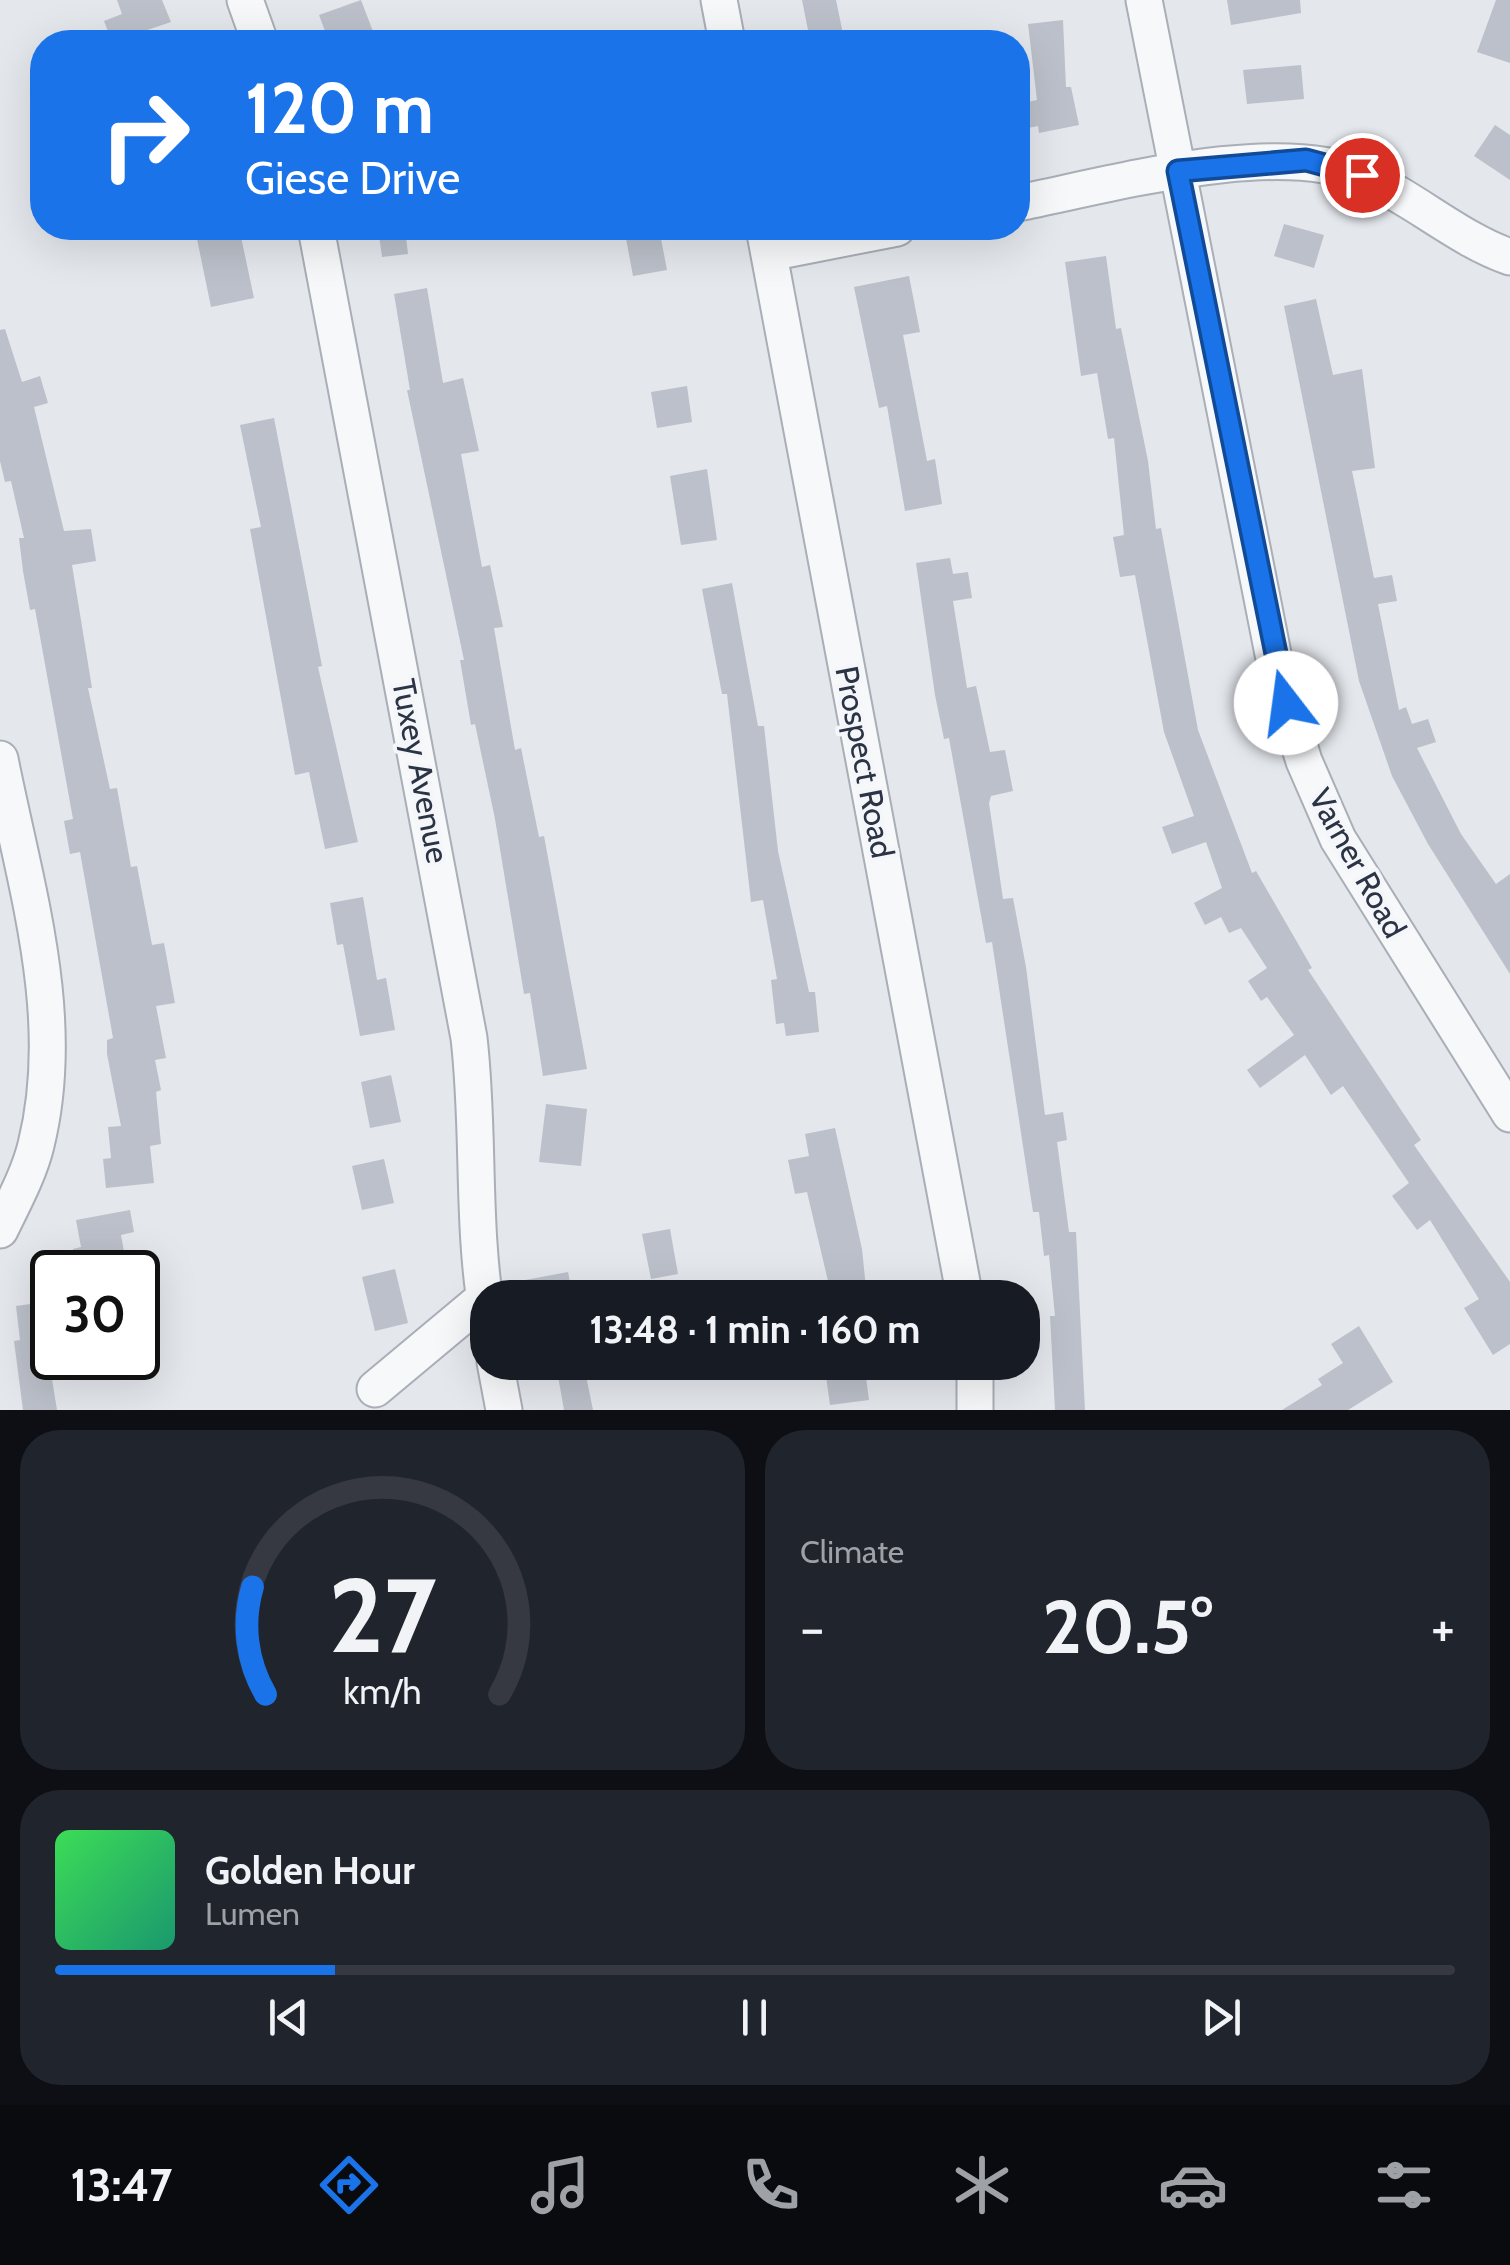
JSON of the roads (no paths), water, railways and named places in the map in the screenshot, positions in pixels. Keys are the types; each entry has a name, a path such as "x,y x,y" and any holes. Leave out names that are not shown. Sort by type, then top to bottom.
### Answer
{"street":[{"path":"246,0 256,30"},
{"path":"719,0 725,30"},
{"name":"Varner Road","path":"1144,0 1278,674 1304,762 1338,839 1510,1114"},
{"path":"1030,202 1178,171 1306,160 1362,175 1510,256"},
{"name":"Tuxey Avenue","path":"318,240 469,1038 477,1105 476,1236 482,1280"},
{"name":"Prospect Road","path":"766,240 962,1280"},
{"path":"0,759 48,998 45,1092 36,1147 0,1230"},
{"path":"374,1389 470,1320"},
{"path":"498,1380 504,1410"},
{"path":"975,1380 975,1410"}]}
